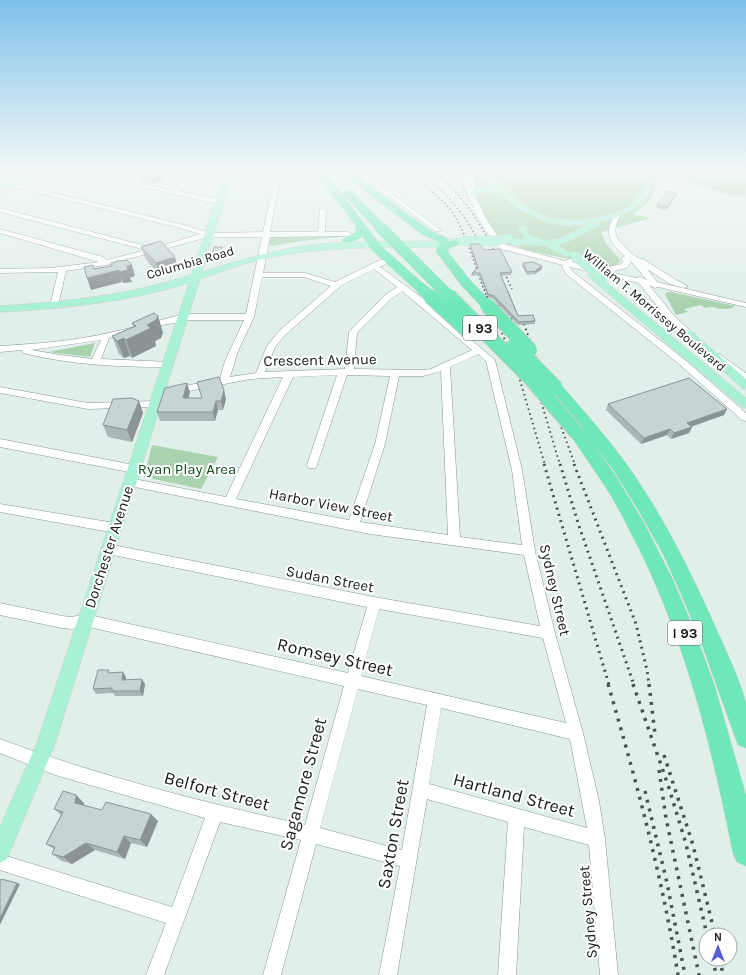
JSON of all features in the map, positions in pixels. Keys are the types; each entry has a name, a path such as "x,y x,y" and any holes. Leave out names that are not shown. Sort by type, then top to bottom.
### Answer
{"highway":[{"path":"351,216 372,242 518,376 550,390"},
{"name":"I 93","path":"374,216 386,226"},
{"name":"I 93","path":"376,216 550,390 585,432 634,486 675,558 715,647 746,737"},
{"path":"404,216 427,233 453,241"},
{"path":"348,237 360,234 362,230 360,226"},
{"path":"453,241 444,246 441,251 471,289 542,362 550,390"},
{"name":"I 93","path":"585,432 603,470 629,514 656,566 678,615 717,729 734,794 746,853"}],"main road":[{"name":"Dorchester Avenue","path":"0,852 49,737 85,620 215,216"},
{"path":"521,216 523,227"},
{"path":"538,216 550,220"},
{"path":"512,244 523,227 533,220 582,223 613,216"},
{"path":"571,238 588,226 602,222 609,217"},
{"name":"William T. Morrissey Boulevard","path":"550,220 563,223 570,227 573,232 570,249 572,261"},
{"path":"588,226 599,226 606,230"},
{"name":"William T. Morrissey Boulevard","path":"523,227 523,231 527,236 553,246 572,261 601,274 741,395 746,404"},
{"name":"Columbia Road","path":"198,270 310,243 348,237 372,242"},
{"name":"Columbia Road","path":"0,309 54,306 86,302 140,291 168,285 198,270 218,263 262,254 372,242 492,241 512,244 559,242 571,238"},
{"path":"687,333 746,385"}],"street":[{"path":"21,216 154,250"},
{"path":"139,216 182,226 209,235"},
{"path":"224,381 227,364 250,317 270,216"},
{"path":"321,234 323,216"},
{"path":"418,216 437,230"},
{"path":"483,216 496,239 502,246 512,244"},
{"path":"489,216 505,242 547,259 572,261"},
{"path":"601,274 624,266 627,262 612,233 614,221 617,216"},
{"path":"609,217 606,230 610,244 624,255 673,282 689,288"},
{"path":"0,231 100,259 106,263"},
{"path":"0,271 62,270 106,263 192,238 209,235 321,234 348,237"},
{"path":"532,254 572,261 677,290 746,305"},
{"name":"William T. Morrissey Boulevard","path":"624,255 638,278 667,314 687,333 746,377"},
{"name":"William T. Morrissey Boulevard","path":"624,255 638,263 652,282 660,296 667,314"},
{"path":"547,259 572,275"},
{"name":"William T. Morrissey Boulevard","path":"572,261 572,275 682,362 746,418"},
{"name":"Sydney Street","path":"336,285 379,264 402,287 490,360 515,460 529,551 548,633 576,733 597,839 609,975"},
{"path":"54,306 62,270"},
{"path":"601,274 638,278"},
{"path":"258,275 305,275 336,285"},
{"path":"652,282 746,300"},
{"path":"259,376 269,351 278,337 336,285"},
{"path":"312,465 346,372 352,335 355,329 388,297 402,287"},
{"path":"660,296 662,292 666,290 677,290"},
{"path":"0,349 18,349 105,336 183,318 250,317"},
{"path":"95,362 105,341 105,336"},
{"path":"18,349 51,357 95,362 168,364"},
{"name":"Crescent Avenue","path":"0,390 88,406 157,398 224,381 259,376 346,372 423,373 445,366 479,350"},
{"path":"445,366 454,541"},
{"path":"353,526 380,444 395,373"},
{"path":"229,501 289,375"},
{"name":"Harbor View Street","path":"0,443 132,475 229,501 353,526 529,551"},
{"path":"0,508 115,528"},
{"name":"Sudan Street","path":"108,549 374,603 548,633"},
{"name":"Sagamore Street","path":"272,975 374,603"},
{"name":"Romsey Street","path":"0,609 62,622 72,623 85,620 576,733"},
{"name":"Saxton Street","path":"388,975 421,790 435,700"},
{"name":"Belfort Street","path":"0,746 39,761 89,777 215,812 311,834 409,860"},
{"name":"Hartland Street","path":"421,790 597,839"},
{"path":"155,975 215,812"},
{"path":"507,975 516,817"},
{"path":"0,862 176,917"}],"green space":[{"path":"477,216 639,216 651,218 601,232 606,244 621,261 616,265 607,267 526,250 514,245 493,245"},
{"path":"348,236 301,241 273,246 269,245 271,237"},
{"path":"668,292 673,292 711,307 705,308 701,305 684,309 688,312 676,315 665,294"},
{"path":"676,293 735,306 730,309 715,308"},
{"path":"95,343 90,357 49,352"},
{"name":"Ryan Play Area","path":"152,445 218,457 201,489 144,477"}],"building":[{"path":"161,241 175,257 156,263 141,247"},
{"path":"470,244 479,244 484,250 500,249 512,272 500,273 518,316 533,315 535,321 519,322 494,296 488,294 480,273 472,273 478,268"},
{"path":"214,247 222,247 220,254 212,254"},
{"path":"127,260 132,265 127,266 128,270 119,272 119,270 87,278 84,267 93,265 94,269 112,266 111,263 116,261"},
{"path":"533,262 542,266 535,271 527,272 523,263"},
{"path":"154,313 158,316 156,320 147,325 151,328 126,340 124,338 117,341 112,336 136,326 132,323"},
{"path":"219,377 224,390 221,401 216,401 213,412 157,412 165,388 187,383 183,398 202,398 197,382"},
{"path":"689,378 727,409 687,423 692,427 674,433 670,429 644,438 608,404"},
{"path":"132,398 139,401 127,430 103,425 113,399"},
{"path":"98,670 109,670 108,673 123,672 122,680 142,679 140,691 112,691 112,688 93,689"},
{"path":"63,791 76,795 75,803 102,810 106,802 151,814 140,840 124,836 117,852 86,843 63,857 52,854 55,847 46,844 63,812 54,809"},
{"path":"1,879 17,883 0,918 0,881"}],"railway":[{"path":"454,216 466,238 487,297"},
{"path":"462,216 473,231 485,257"},
{"path":"474,216 488,239 512,289"},
{"path":"504,284 510,297"},
{"path":"487,296 517,370 545,465"},
{"path":"495,296 511,339"},
{"path":"509,296 518,317"},
{"path":"507,309 524,344 560,465"},
{"path":"524,324 575,465"},
{"path":"544,464 609,685"},
{"path":"560,464 578,523 634,685"},
{"path":"574,464 636,624 649,685"},
{"path":"608,684 648,828 672,938 678,975"},
{"path":"633,684 669,788 686,844 705,927"},
{"path":"649,684 655,734"},
{"path":"664,755 693,845 713,927"},
{"path":"659,770 666,818 699,975"},
{"path":"645,791 667,883 685,975"},
{"path":"714,967 716,975"},
{"path":"722,967 723,975"}]}
